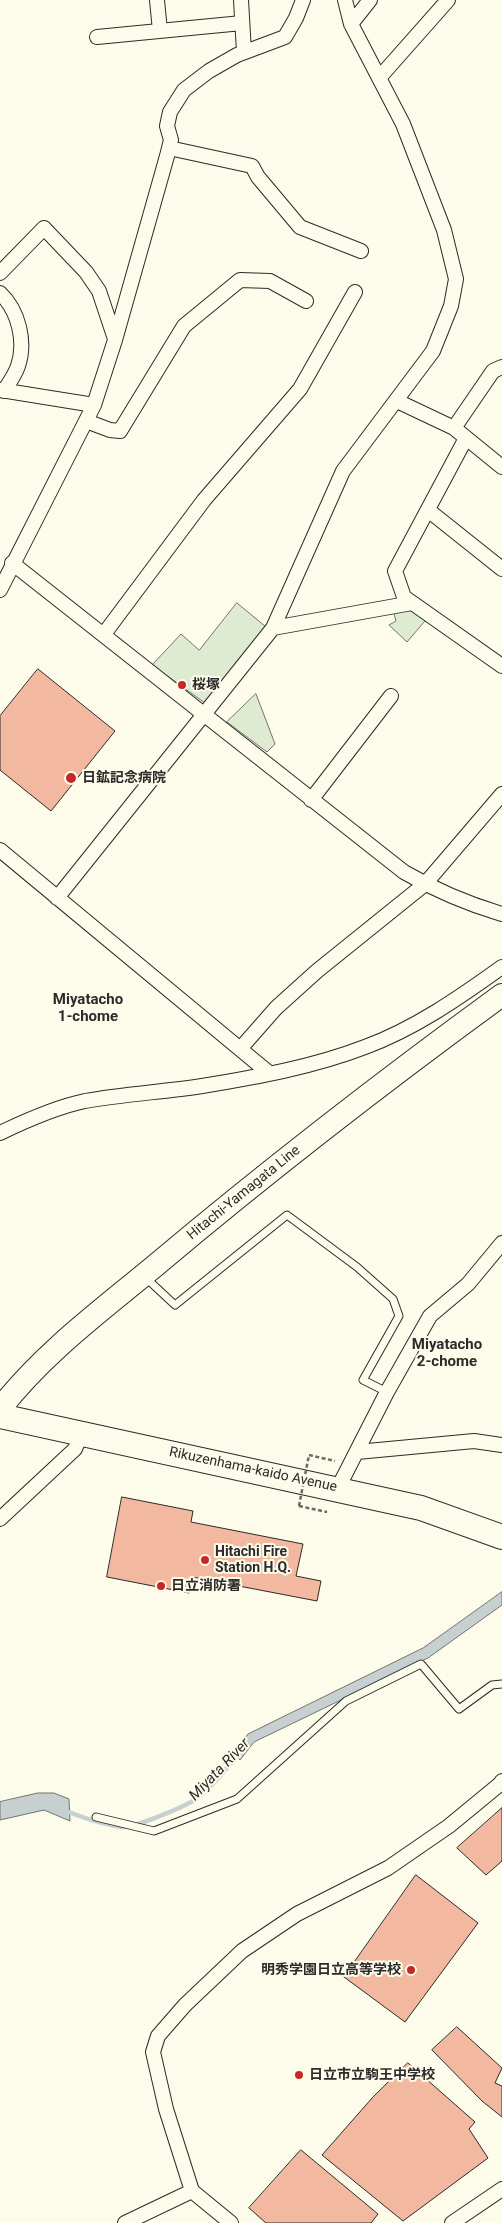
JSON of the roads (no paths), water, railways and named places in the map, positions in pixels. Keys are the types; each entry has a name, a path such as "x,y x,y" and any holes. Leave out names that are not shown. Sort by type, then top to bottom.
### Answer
{"highway":[{"name":"Rikuzenhama-kaido Avenue","path":"0,1416 338,1488 421,1508 502,1538"}],"main road":[{"name":"Hitachi-Yamagata Line","path":"0,1409 27,1377 144,1276 360,1100 502,995"}],"street":[{"path":"158,0 160,31"},
{"path":"241,0 244,52"},
{"path":"0,590 12,563 94,406 115,340 169,148 171,140 167,126 170,112 184,90 209,71 244,52 285,37 296,18 303,0"},
{"path":"57,898 273,628 344,471 433,351 451,306 456,279 444,230 404,124 352,24 345,0"},
{"path":"352,24 370,0"},
{"path":"379,78 448,0"},
{"path":"97,37 242,23"},
{"path":"169,148 252,166 258,177 300,227 361,251"},
{"path":"0,273 44,228 86,272 99,291 115,340"},
{"path":"86,421 110,430 120,431 184,326 240,280 270,281 306,301"},
{"path":"104,634 204,500 300,389 355,292"},
{"path":"0,293 7,299 18,320 22,343 18,367 2,390 94,406"},
{"path":"454,428 493,371 502,367"},
{"path":"397,400 454,428 502,467"},
{"path":"466,438 395,571 404,597 502,666"},
{"path":"428,510 502,569"},
{"path":"12,563 404,872 425,884 464,901 502,914"},
{"path":"273,628 412,603"},
{"path":"311,800 391,696"},
{"path":"240,1049 276,1008 317,971 425,884 502,794"},
{"path":"0,850 269,1073"},
{"path":"0,1133 44,1114 86,1101 159,1093 269,1073 314,1064 367,1047 425,1018 502,967"},
{"path":"338,1488 387,1392 430,1316 468,1284 502,1243"},
{"path":"0,1519 76,1449 81,1434"},
{"path":"357,1452 474,1442 502,1446"},
{"path":"231,2223 192,2191 166,2109 155,2062 153,2052 158,2036 185,2005 242,1951 297,1914 388,1868 448,1826 501,1784"},
{"path":"452,2223 502,2189"},
{"path":"125,2223 192,2191"}],"lane":[{"path":"144,1276 175,1305 286,1215 357,1268 393,1299 398,1316 363,1380 387,1392"},
{"path":"96,1817 154,1831 237,1799 346,1701 421,1664 459,1709 492,1685 502,1684"}],"waterway":[{"name":"Miyata River","path":"66,1811 87,1819 122,1827 160,1816 197,1798 240,1752"}],"place":[{"name":"桜塚","path":"182,685"},
{"name":"日鉱記念病院","path":"71,778"},
{"name":"Hitachi Fire Station H.Q.","path":"205,1560"},
{"name":"日立消防署","path":"161,1586"},
{"name":"明秀学園日立高等学校","path":"411,1970"},
{"name":"日立市立駒王中学校","path":"299,2075"}],"district":[{"name":"Miyatacho 1-chome","path":"88,1008"},
{"name":"Miyatacho 2-chome","path":"447,1354"}]}
